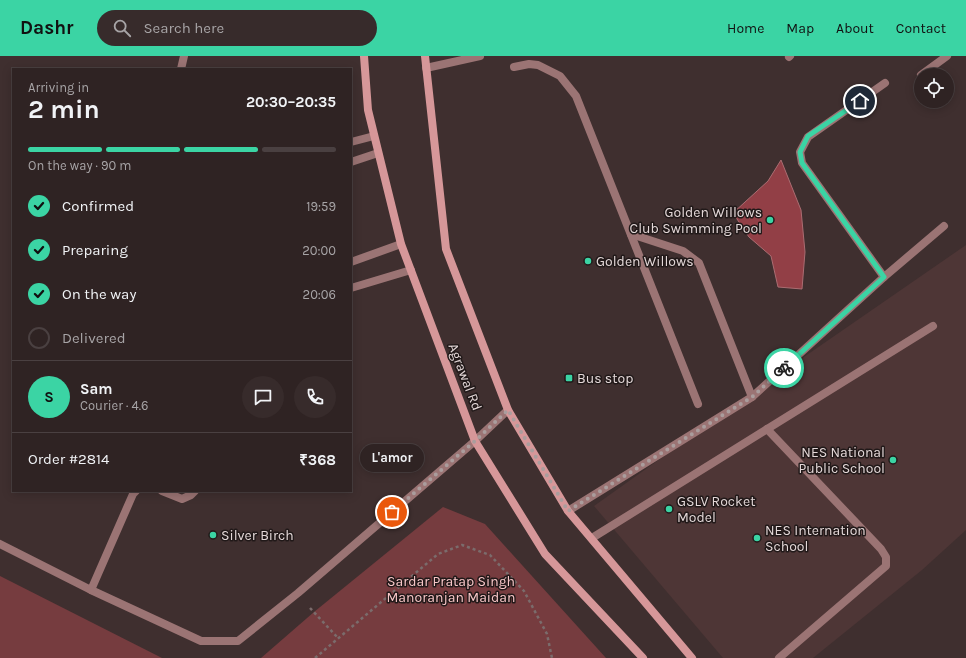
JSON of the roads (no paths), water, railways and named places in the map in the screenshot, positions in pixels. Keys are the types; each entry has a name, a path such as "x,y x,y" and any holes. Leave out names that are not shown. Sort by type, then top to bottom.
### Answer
{"street":[{"path":"181,68 184,56"},
{"name":"Agrawal Rd","path":"364,56 368,110 402,244 475,441 545,554 643,658"},
{"name":"Agrawal Rd","path":"425,56 446,248 508,410 568,511 692,658"},
{"path":"426,68 480,56"},
{"path":"931,68 947,56"},
{"path":"514,67 529,64 538,66 560,76 576,96 698,404"},
{"path":"884,277 802,163 800,152 808,136 885,83"},
{"path":"352,142 374,136"},
{"path":"352,162 378,153"},
{"path":"568,511 752,397 884,277 944,226"},
{"path":"631,234 683,251 700,263 752,397"},
{"path":"352,262 402,244"},
{"path":"352,288 411,270"},
{"path":"592,538 933,326"},
{"path":"0,544 91,590 201,641 238,641 298,594 475,441 508,410"},
{"path":"767,429 881,549 886,557 886,566 779,658"},
{"path":"91,590 135,492"},
{"path":"164,492 182,499 195,492"}],"place":[{"name":"Golden Willows Club Swimming Pool","path":"770,220"},
{"name":"Golden Willows","path":"588,261"},
{"name":"Bus stop","path":"569,378"},
{"name":"NES National Public School","path":"893,460"},
{"name":"GSLV Rocket Model","path":"669,509"},
{"name":"L'amor","path":"392,512"},
{"name":"Silver Birch","path":"213,535"},
{"name":"NES Internation School","path":"757,538"}],"park label":[{"name":"Sardar Pratap Singh Manoranjan Maidan","path":"451,590"}]}
